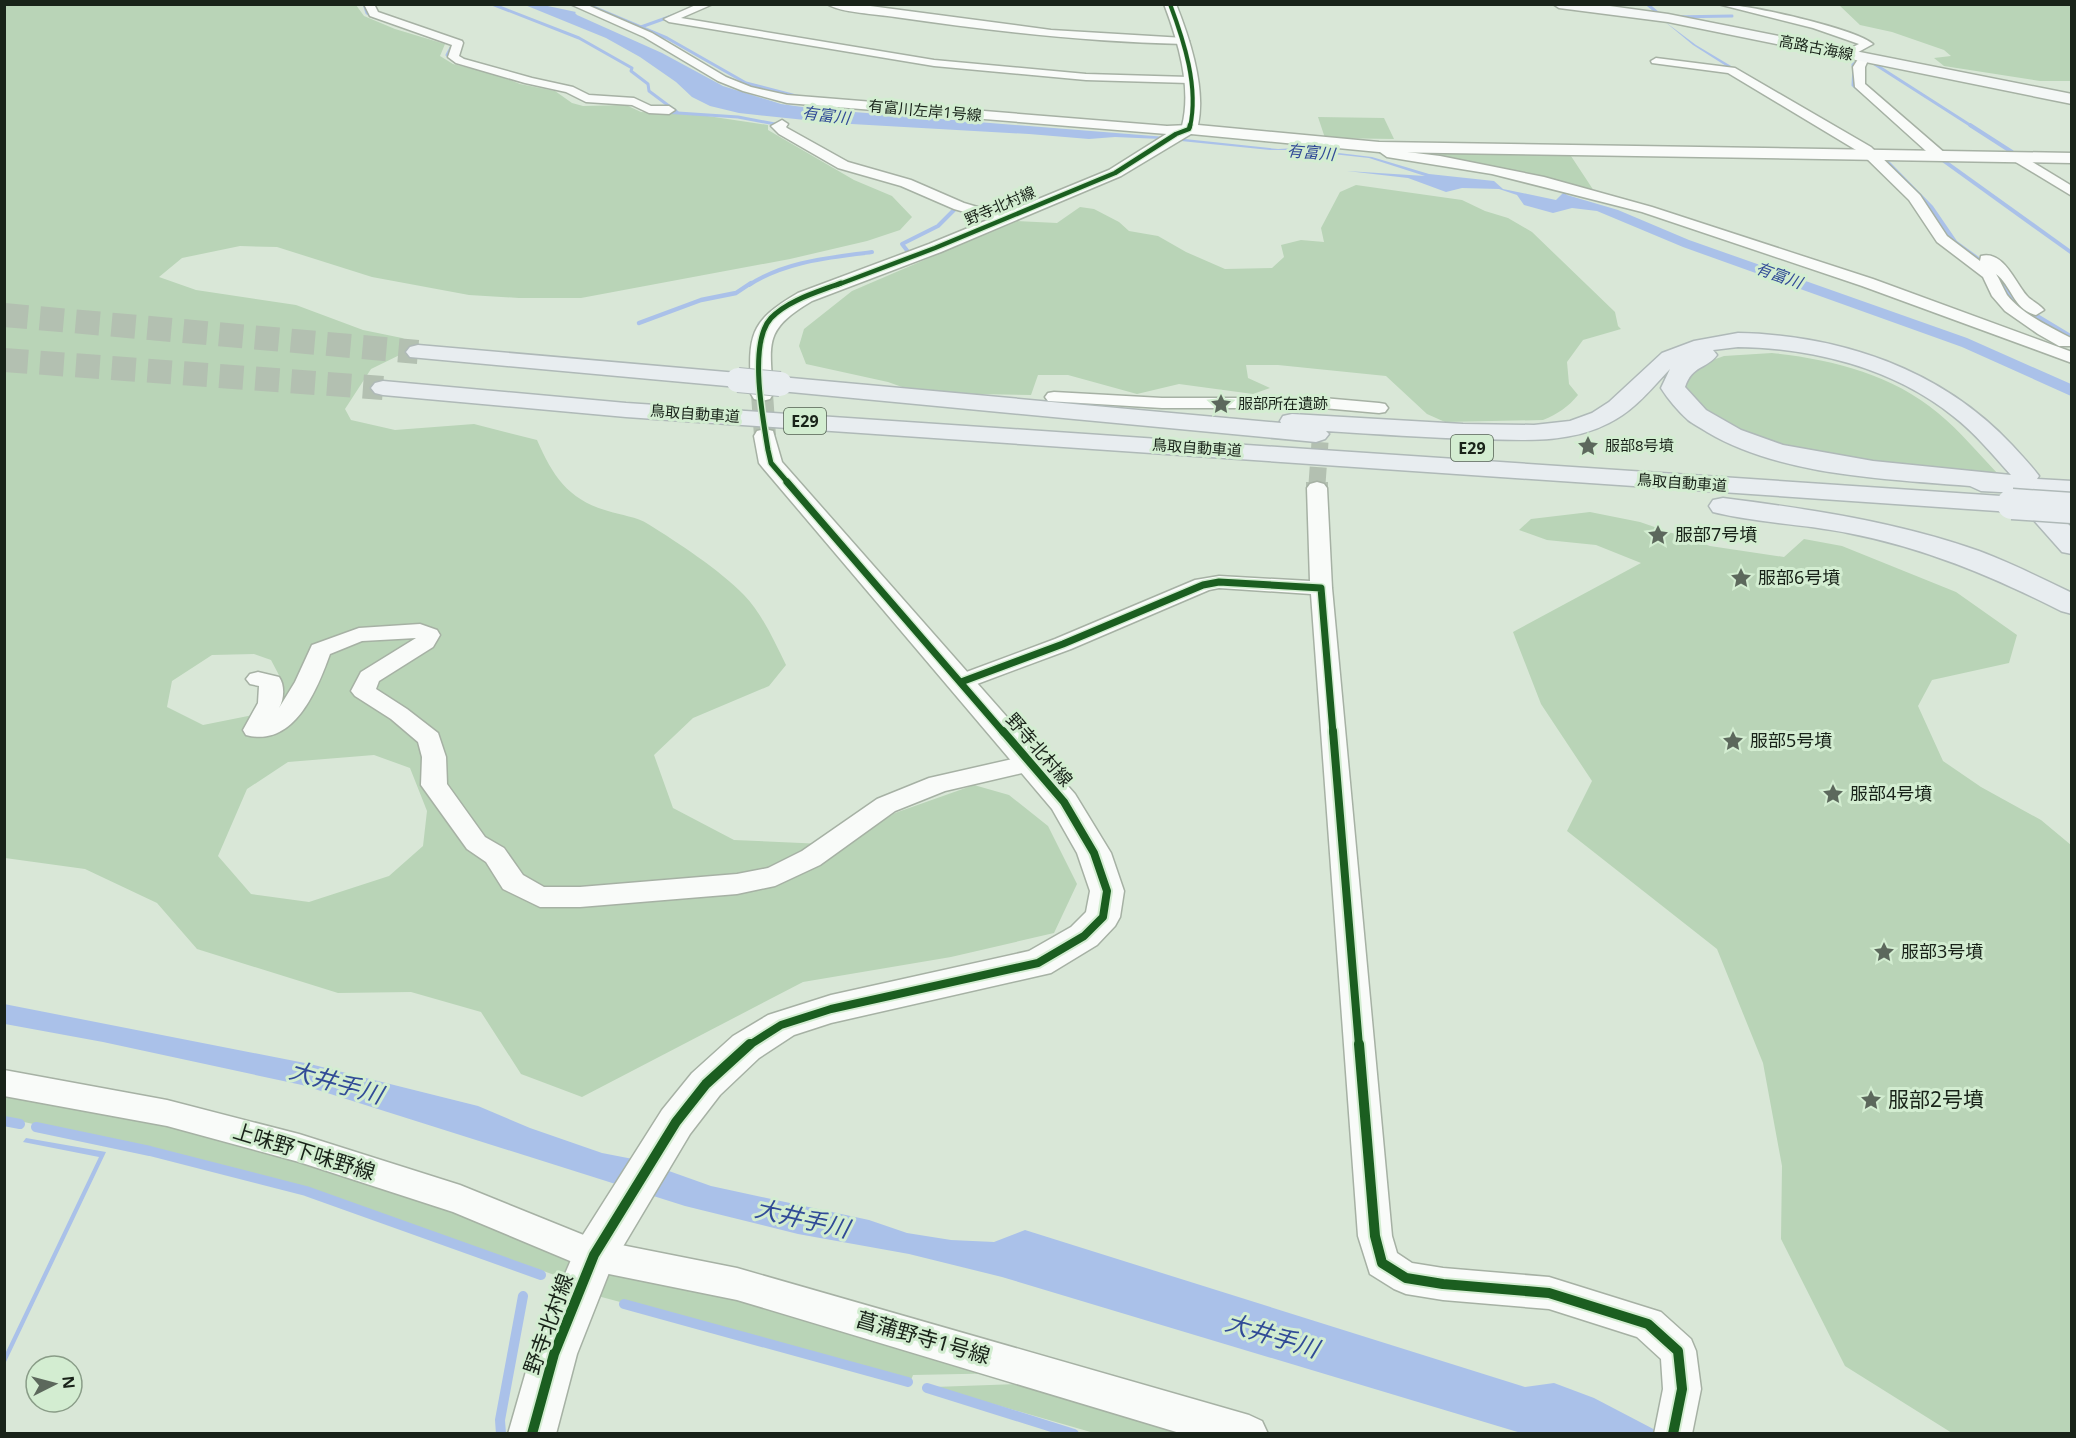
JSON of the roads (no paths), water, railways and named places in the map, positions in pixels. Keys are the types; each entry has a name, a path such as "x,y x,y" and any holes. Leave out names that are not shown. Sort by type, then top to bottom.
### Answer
{"highway":[{"path":"948,401 1432,430 1544,432 1581,426 1619,408 1656,369 1670,358 1688,350 1732,342 1789,344 1820,348 1862,359 1919,384 1952,404 1979,426 2027,492 2072,546"},
{"path":"2072,488 1852,465 1797,456 1760,446 1724,433 1701,419 1680,399 1673,388 1676,375 1684,366 1700,356 1754,348 1806,352 1856,364 1906,386 1933,402 1973,436 2027,492 2072,526"},
{"name":"鳥取自動車道","path":"418,352 738,380 771,389 948,401 1625,461 2027,492"},
{"name":"鳥取自動車道","path":"383,388 626,410 1227,449 2027,492"},
{"path":"1227,449 1291,463 1566,488 1770,512 1858,526 1919,540 1970,557 2072,605"},
{"path":"2027,492 2072,488"}],"main road":[{"name":"高路古海線","path":"1560,4 1593,6 1668,18 2072,99"}],"street":[{"path":"369,4 374,14 406,27 434,33 458,43 453,57 460,61 529,81 564,88 586,98 634,102 649,109 669,110"},
{"name":"有富川左岸1号線","path":"574,4 648,36 722,79 747,89 787,99 1183,131"},
{"path":"708,4 669,19 934,63 1086,77 1189,80"},
{"path":"832,4 1003,30 1079,37 1184,40"},
{"path":"1170,4 1184,40 1194,109 1183,131 1379,147 2072,158"},
{"path":"1723,4 1816,26 1868,44 1847,54"},
{"path":"1864,58 1859,67 1859,85 1941,157"},
{"path":"1656,61 1731,70 1880,156 1934,202 1958,237 2007,275 2022,300 2072,332"},
{"path":"782,124 777,126 843,165 906,183 959,206 1003,219"},
{"name":"野寺北村線","path":"771,389 760,339 768,321 784,308 805,297 935,248 1115,172 1183,131"},
{"path":"1379,147 1387,153 1495,171 1649,208 1980,321 2072,358"},
{"path":"1880,156 1915,198 1942,239 1989,275 2000,296 2011,308 2072,346"},
{"path":"2019,158 2072,192"},
{"path":"1980,321 2072,366"},
{"path":"1054,397 1323,409 1379,408"},
{"name":"野寺北村線","path":"532,1434 554,1354 601,1243 676,1122 706,1084 746,1047 781,1025 831,1009 1038,963 1084,936 1104,917 1107,891 1094,853 1064,802 771,463 765,436"},
{"path":"1317,488 1321,588 1375,1236 1382,1263 1406,1278 1443,1284 1549,1293 1648,1324 1678,1351 1682,1389 1673,1434"},
{"path":"961,682 1063,644 1203,585 1219,582 1321,588"},
{"path":"258,679 271,682 270,703 255,730 270,729 284,717 294,702 320,650 359,635 420,631 429,635 425,642 369,677 363,691 399,714 429,739 434,756 434,785 477,843 495,855 513,882 540,897 580,897 737,885 775,876 811,858 886,805 938,784 1030,763"},
{"name":"上味野下味野線","path":"4,1083 167,1113 299,1148 601,1243"},
{"name":"菖蒲野寺1号線","path":"601,1243 1249,1434"}],"water":[{"name":"有富川","path":"525,5 543,5 576,12 577,15 662,53 723,86 781,104 817,109 1166,137 1278,149 1297,148 1372,157 1429,174 1494,181 1503,189 1556,200 1564,192 1567,195 1618,210 1689,240 1967,338 2071,384 2071,396 1962,347 1683,247 1597,211 1572,208 1553,213 1524,205 1517,195 1499,189 1462,188 1446,192 1408,178 1347,171 1425,176 1369,158 1161,139 1115,137 1089,139 834,123 739,113 710,106 692,97 676,82 640,57 606,38"},
{"path":"1664,21 1696,45 1888,160 1933,206 1957,241 2001,273 2023,305 2071,334 2071,343 2021,312 1948,239 1891,171 1693,45"},
{"name":"大井手川","path":"4,1004 310,1064 478,1106 530,1128 602,1153 638,1160 711,1186 869,1220 907,1233 951,1240 994,1242 1025,1230 1525,1387 1554,1383 1594,1398 1661,1433 1521,1433 1002,1277 909,1254 798,1234 685,1206 302,1085 103,1042 5,1024"},
{"path":"26,1138 106,1152 5,1364 5,1354 99,1157 23,1142"}],"waterway":[{"path":"364,4 367,13 372,16 415,31"},
{"path":"492,4 579,38 632,68 631,71 648,84 649,91 677,112"},
{"name":"有富川","path":"586,4 667,38 746,83 800,97"},
{"path":"1647,4 1659,14"},
{"path":"641,27 680,13"},
{"path":"1671,17 1732,16"},
{"path":"448,42 453,44 447,55 462,64"},
{"path":"1844,55 1853,61 1853,66"},
{"path":"1873,63 1973,127"},
{"path":"1854,67 1853,85 1860,91"},
{"path":"663,112 738,117 775,124"},
{"path":"1970,125 2012,152"},
{"path":"1944,161 2072,253"},
{"path":"909,253 902,244 938,226 956,208"},
{"path":"749,285 793,266 872,252"},
{"path":"639,323 701,300 736,293 751,283"},
{"path":"4,1121 20,1124"},
{"path":"36,1127 150,1151 306,1191 541,1275"},
{"path":"501,1434 500,1420 523,1296"},
{"path":"624,1304 908,1382"},
{"path":"927,1388 1074,1434"}],"tunnel":[{"path":"4,315 418,352"},
{"path":"4,360 383,388"},
{"path":"762,394 765,436"},
{"path":"1317,484 1322,414"}],"place":[{"name":"服部所在遺跡","path":"1221,404"},
{"name":"服部8号墳","path":"1588,446"},
{"name":"服部7号墳","path":"1658,535"},
{"name":"服部6号墳","path":"1741,578"},
{"name":"服部5号墳","path":"1733,741"},
{"name":"服部4号墳","path":"1833,794"},
{"name":"服部3号墳","path":"1884,952"},
{"name":"服部2号墳","path":"1871,1100"}]}
